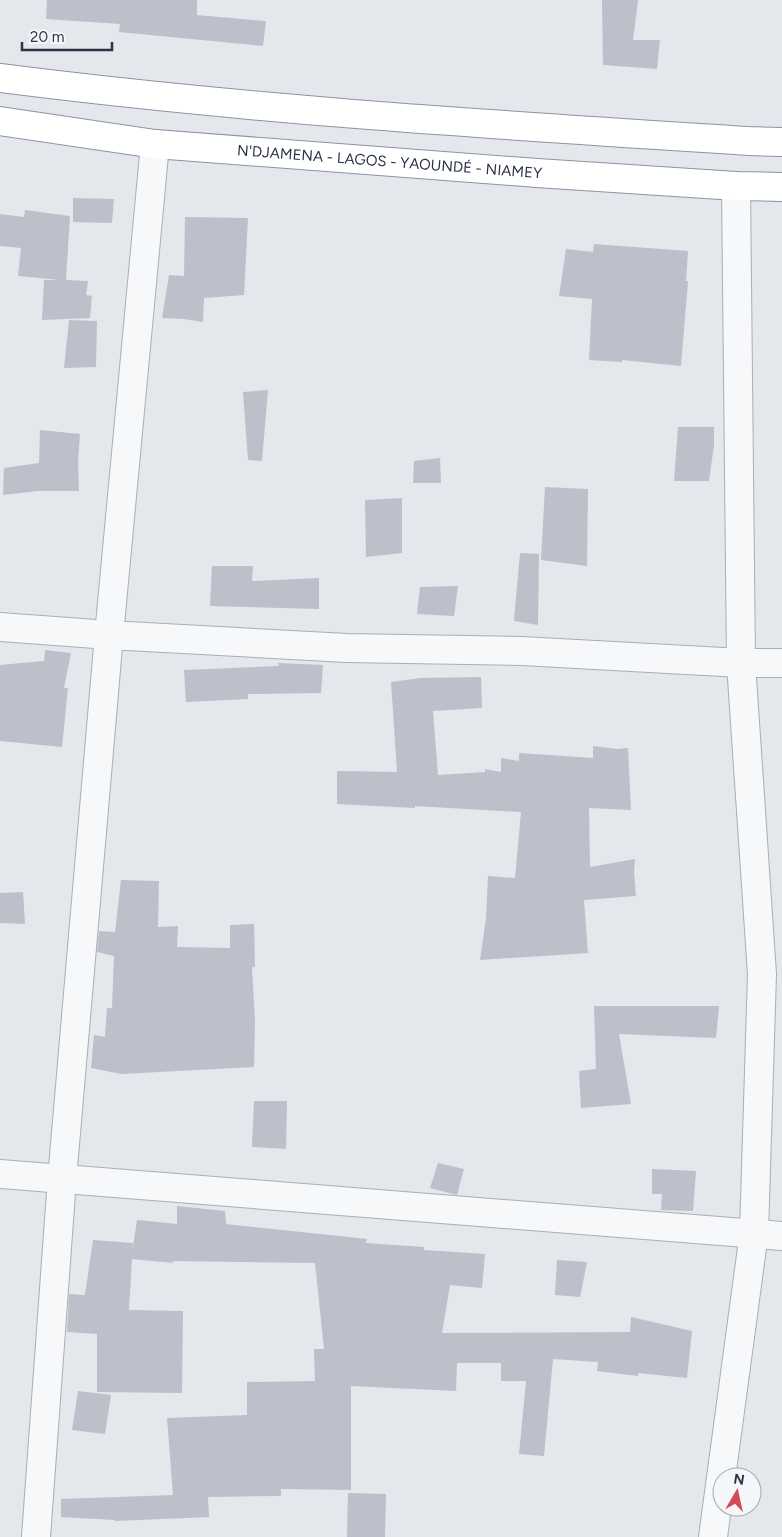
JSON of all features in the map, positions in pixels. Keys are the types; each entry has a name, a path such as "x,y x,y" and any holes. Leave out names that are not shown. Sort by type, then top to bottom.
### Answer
{"highway":[{"path":"0,78 105,92 402,118 782,142"},
{"name":"N'DJAMENA - LAGOS - YAOUNDÉ - NIAMEY","path":"0,121 155,144 546,174 736,186 782,187"}],"street":[{"path":"36,1537 62,1179 109,635 155,144"},
{"path":"713,1537 754,1233 762,974 741,663 736,186"},
{"path":"0,627 347,648 522,651 741,663 782,663"},
{"path":"0,1174 782,1236"}],"building":[{"path":"47,0 197,0 197,15 266,21 263,46 119,32 120,24 46,19"},
{"path":"602,0 638,0 633,40 660,40 657,69 603,65"},
{"path":"73,198 114,199 112,223 73,222"},
{"path":"25,210 70,216 66,280 88,281 86,295 92,296 90,318 42,320 44,280 60,280 18,276 21,248 0,246 0,214 24,217"},
{"path":"185,217 248,218 244,295 204,298 203,322 162,318 169,275 184,276"},
{"path":"594,244 688,251 686,281 688,281 681,366 622,360 622,362 589,360 592,299 559,296 566,249 593,252"},
{"path":"69,320 97,321 96,367 64,368"},
{"path":"268,390 262,461 248,460 243,392"},
{"path":"678,427 714,427 714,445 709,481 674,481"},
{"path":"40,430 80,434 78,462 79,491 38,491 3,495 4,468 39,463"},
{"path":"440,458 441,483 413,483 414,461"},
{"path":"545,487 588,489 587,566 541,560"},
{"path":"402,498 402,553 366,557 365,500"},
{"path":"520,553 539,554 538,625 514,621"},
{"path":"212,566 253,566 252,581 319,578 319,609 210,606"},
{"path":"458,586 454,616 417,614 420,587"},
{"path":"45,650 71,653 64,688 68,688 62,747 0,741 0,665 44,661"},
{"path":"278,663 323,665 321,693 248,694 248,699 186,702 184,670 279,666"},
{"path":"481,677 482,708 433,711 438,775 485,772 485,769 501,772 501,758 519,761 519,753 593,758 593,746 617,749 628,748 631,810 589,808 590,867 635,859 636,896 584,900 588,953 480,960 486,918 488,876 515,878 521,812 337,804 337,771 397,772 391,682 421,678"},
{"path":"121,880 159,881 158,927 178,926 177,947 230,948 230,925 254,924 255,967 252,967 255,1020 254,1067 121,1074 91,1068 94,1035 105,1037 107,1008 112,1008 114,956 97,952 99,931 115,932"},
{"path":"23,892 25,924 0,923 0,893"},
{"path":"594,1006 719,1006 716,1038 619,1034 631,1104 581,1108 579,1071 596,1069"},
{"path":"254,1101 287,1101 286,1149 252,1147"},
{"path":"438,1163 464,1169 457,1195 430,1188"},
{"path":"652,1169 696,1171 693,1211 661,1210 662,1194 652,1194"},
{"path":"177,1206 225,1211 226,1224 367,1239 366,1243 424,1247 424,1250 485,1254 482,1288 450,1285 442,1333 630,1332 631,1317 692,1331 687,1378 638,1373 638,1376 597,1371 598,1362 553,1359 544,1456 519,1454 526,1381 501,1381 501,1363 457,1363 456,1391 351,1386 351,1490 281,1489 281,1496 208,1497 209,1517 115,1521 61,1517 61,1499 173,1495 167,1418 247,1415 247,1382 315,1381 314,1349 324,1349 315,1263 173,1261 173,1263 132,1259 129,1310 183,1311 182,1393 97,1392 97,1334 67,1332 69,1294 85,1295 93,1240 133,1243 132,1253 137,1220 177,1224"},
{"path":"557,1260 587,1262 580,1297 555,1295"},
{"path":"78,1391 111,1395 105,1434 72,1430"},
{"path":"348,1493 386,1494 385,1537 347,1537"}]}
